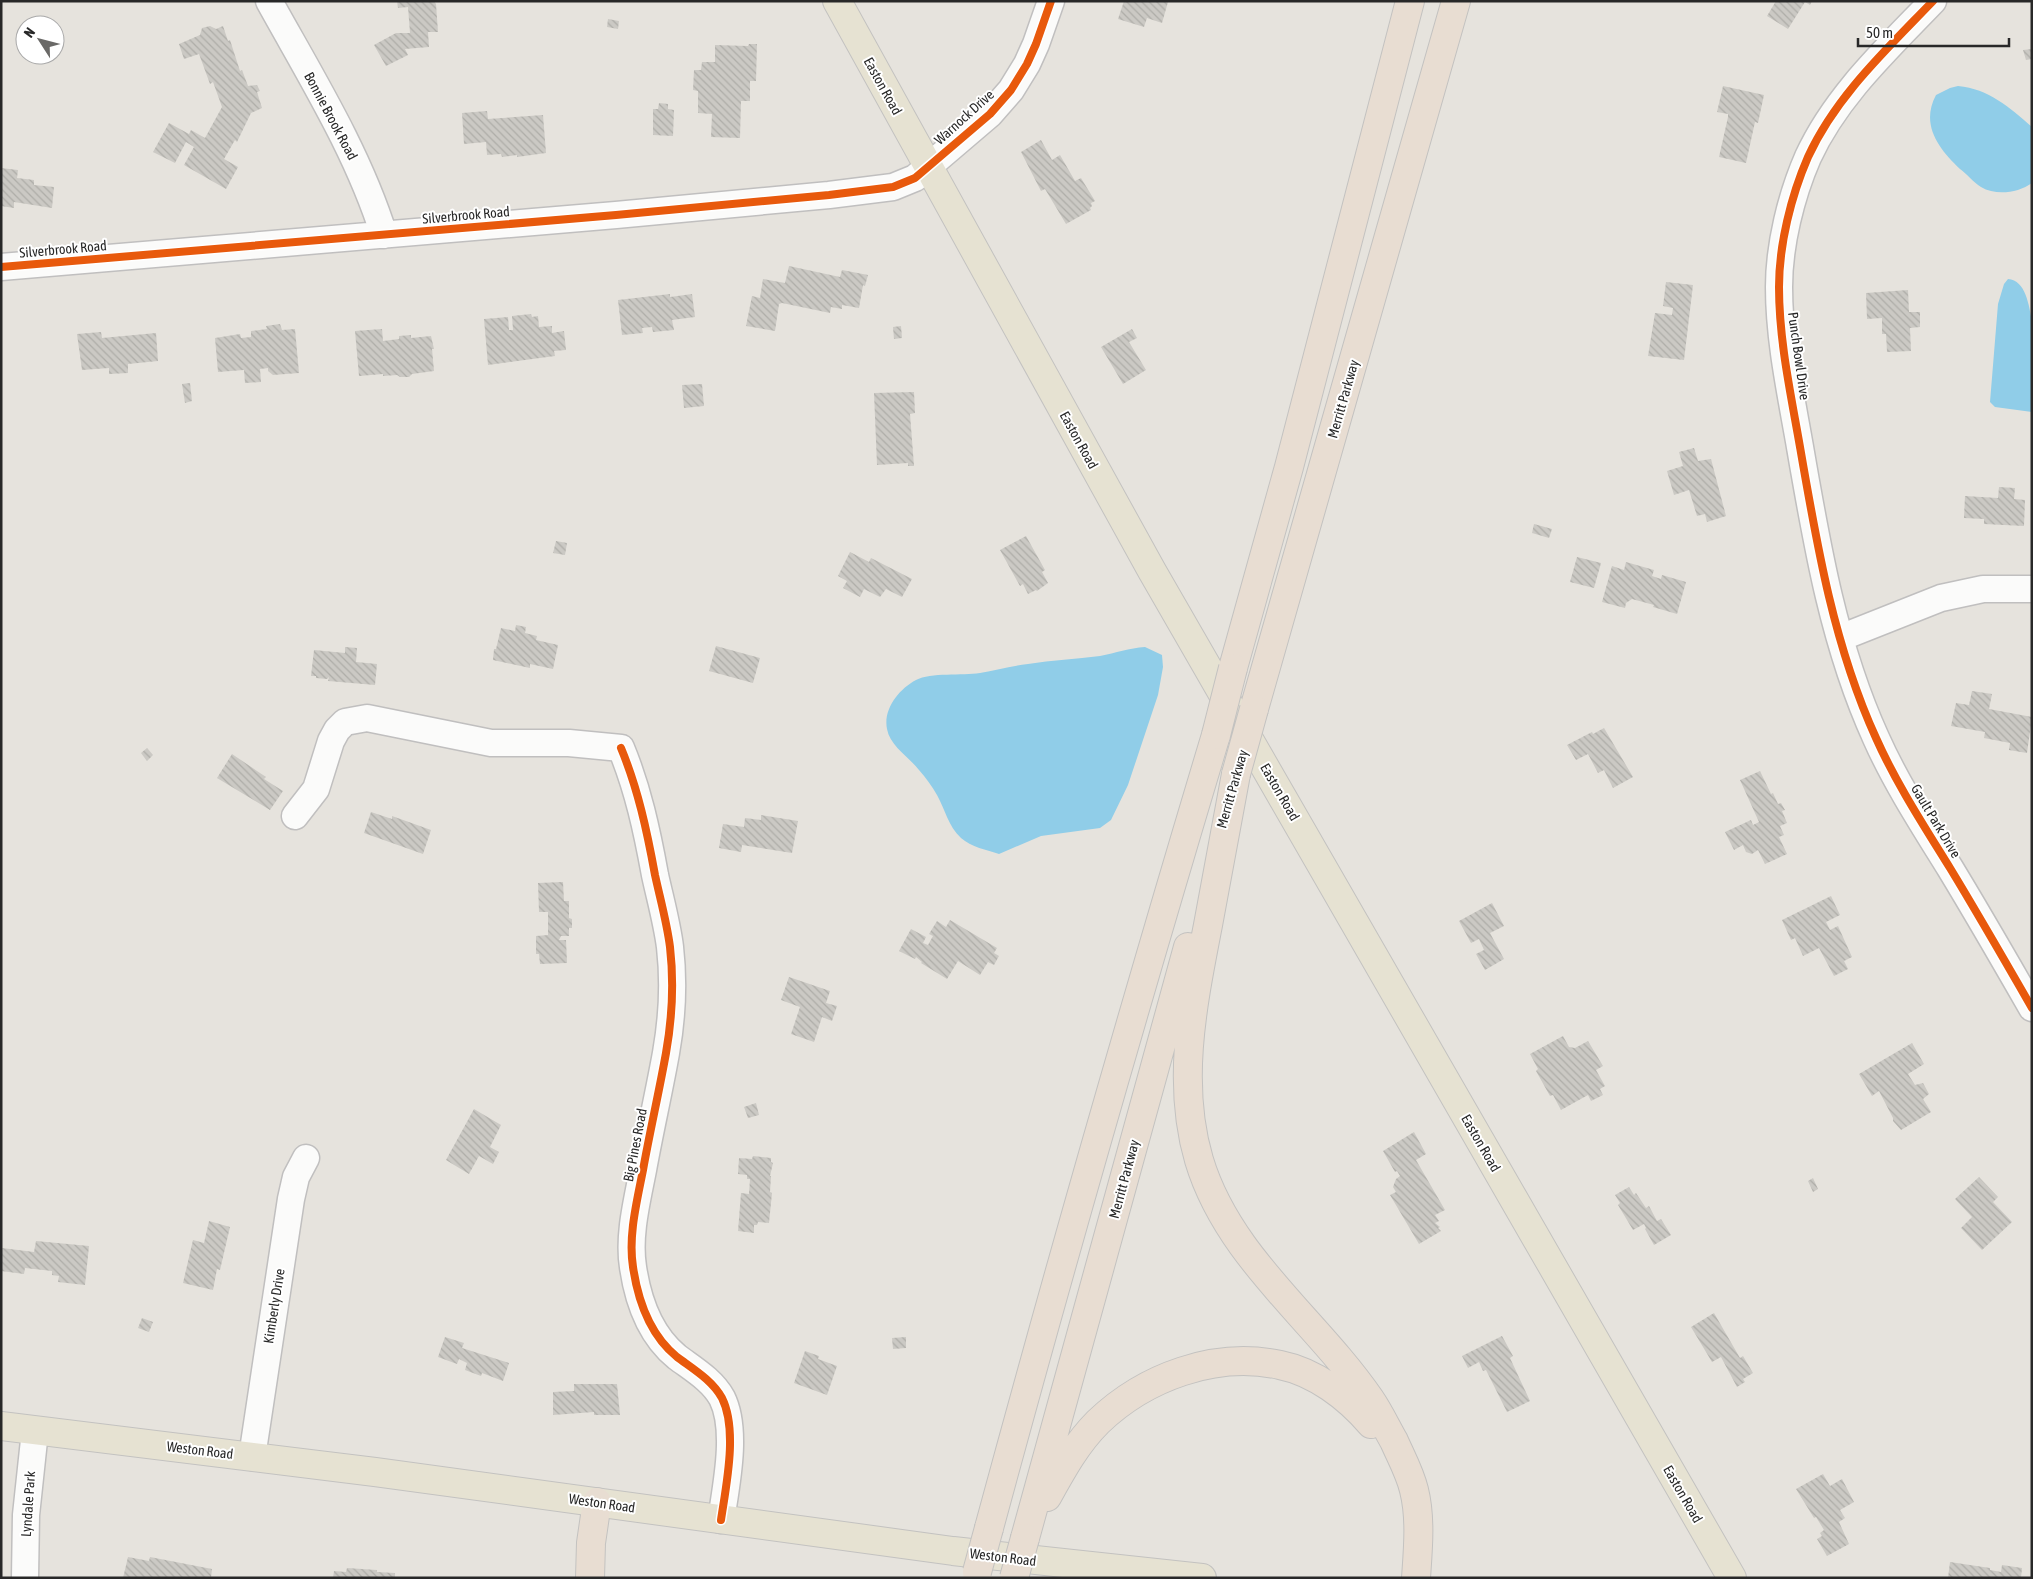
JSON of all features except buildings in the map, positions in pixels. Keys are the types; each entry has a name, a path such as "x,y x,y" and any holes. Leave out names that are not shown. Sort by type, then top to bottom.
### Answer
{"highway":[{"path":"975,1576 1143,980 1216,734 1289,466 1410,1"},
{"name":"Merritt Parkway","path":"1014,1578 1254,709 1456,1"},
{"path":"1236,774 1200,966 1188,1047 1188,1099 1200,1161 1219,1207 1247,1251 1370,1399 1402,1459 1414,1490 1418,1523 1416,1578"},
{"path":"1025,1538 1064,1465 1082,1440 1103,1418 1128,1397 1162,1379 1219,1362 1245,1360 1281,1365 1314,1378 1350,1401 1402,1459"},
{"path":"590,1578 592,1543 598,1502"}],"main road":[{"name":"Easton Road","path":"836,1 1157,579 1732,1578"},
{"name":"Weston Road","path":"1,1426 598,1502 953,1551 1202,1578"}],"street":[{"name":"Bonnie Brook Road","path":"269,1 331,113 356,163 372,196 384,235"},
{"name":"Warnock Drive","path":"928,168 990,114 1011,90 1027,64 1051,1"},
{"name":"Punch Bowl Drive","path":"1840,638 1816,535 1788,373 1780,303 1780,268 1783,242 1789,214 1808,158 1828,122 1855,84 1933,1"},
{"name":"Silverbrook Road","path":"1,267 616,216 830,195 893,187 915,178 928,168"},
{"path":"1840,638 1941,598 1983,589 2032,589"},
{"name":"Gault Park Drive","path":"1840,638 1850,673 1886,760 2032,1008"},
{"name":"Big Pines Road","path":"294,816 316,789 331,742 337,730 345,722 359,719 367,718 490,743 569,743 621,748 632,776 645,820 670,946 671,969 671,1012 666,1052 636,1201 632,1244 633,1265 638,1296 651,1326 675,1355 716,1388 723,1400 728,1425 731,1458 721,1520"},
{"name":"Kimberly Drive","path":"252,1457 291,1199 296,1177 306,1158"},
{"name":"Lyndale Park","path":"25,1578 26,1515 35,1430"}],"water":[{"path":"1958,86 1989,95 2007,106 2032,127 2032,183 2014,191 1993,192 1987,190 1975,183 1945,153 1934,136 1930,116 1936,95"},
{"path":"2008,279 2014,280 2023,289 2028,301 2032,321 2032,412 1995,407 1990,402 1998,304 2004,284"},
{"path":"1145,647 1162,655 1163,667 1158,695 1128,785 1111,820 1100,828 1041,836 999,854 974,846 961,838 957,833 931,785 892,741 887,729 887,714 898,694 916,680 922,678 938,675 973,674 1037,663 1100,656"}],"cycle path":[{"path":"1,267 616,215 829,195 893,187 915,178 990,114 1011,90 1027,64 1036,44 1051,1"},
{"path":"1933,1 1881,55 1848,93 1833,114 1808,157 1791,204 1781,254 1779,287 1783,348 1820,558 1838,632 1861,703 1901,788 2032,1008"},
{"path":"621,748 645,826 667,929 672,974 672,1000 668,1040 634,1218 633,1267 642,1305 659,1338 677,1357 702,1375 713,1386 722,1398 727,1411 730,1442 728,1475 721,1520"}]}
